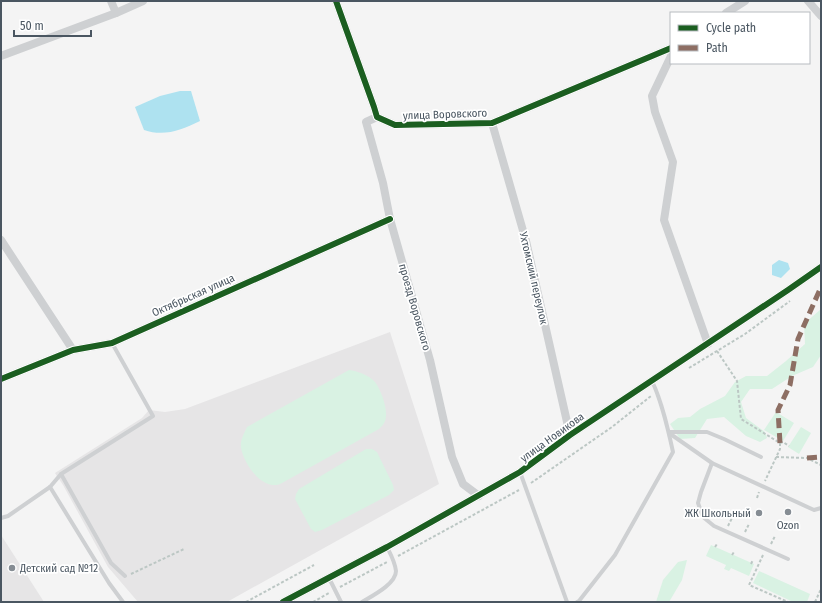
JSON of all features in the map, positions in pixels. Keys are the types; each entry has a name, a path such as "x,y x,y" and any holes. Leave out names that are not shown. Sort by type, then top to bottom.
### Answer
{"street":[{"path":"111,1 116,13"},
{"path":"1,56 116,13 143,1"},
{"path":"336,1 377,117"},
{"path":"728,12 744,1"},
{"path":"808,1 821,16"},
{"name":"улица Воровского","path":"377,117 395,126 492,123 670,48"},
{"path":"670,58 652,96 655,112 673,162 664,220 708,344"},
{"name":"проезд Воровского","path":"377,117 366,122 383,183 390,219 430,360 452,457 463,484 479,496"},
{"name":"Ухтомский переулок","path":"492,123 526,241 570,435"},
{"name":"Октябрьская улица","path":"1,379 73,350 112,343 390,219"},
{"path":"1,240 73,350"},
{"name":"улица Новикова","path":"283,602 387,547 520,472 570,435 653,385 708,344 821,267"}],"lane":[{"path":"1,518 8,516 50,487 61,474 153,416 112,343"},
{"path":"578,602 615,555 673,452 669,432 653,385"},
{"path":"669,432 707,432 724,438 761,457"},
{"path":"669,432 712,463 814,510 821,508"},
{"path":"712,463 698,503 703,517 714,526 788,559"},
{"path":"520,472 566,602"},
{"path":"61,474 111,563 125,576"},
{"path":"50,487 109,583 123,602"},
{"path":"362,602 390,584 396,572 393,559 387,547"},
{"path":"329,578 341,602"}],"path":[{"path":"686,370 745,334 789,301"},
{"path":"717,351 737,381 741,419 780,443 783,442 789,446"},
{"path":"312,602 525,487 612,427 651,396 653,385"},
{"path":"768,473 780,449 780,443"},
{"path":"776,457 807,458 821,465"},
{"path":"757,498 761,489"},
{"path":"728,526 732,518"},
{"path":"744,534 749,524"},
{"path":"770,546 775,536"},
{"path":"125,576 184,549"},
{"path":"766,549 750,584 788,602"},
{"path":"751,564 753,560"},
{"path":"246,602 314,565"},
{"path":"815,602 821,589"}],"shaded area":[{"path":"390,332 439,484 227,602 138,602 108,567 55,473 142,418 149,410 165,412 185,409"},
{"name":"Детский сад №12","path":"1,535 44,602 1,602"}],"green space":[{"path":"821,309 821,355 813,367 792,376 772,389 750,389 741,402 746,418 765,432 767,438 760,442 746,436 724,417 707,419 695,438 680,439 670,424 678,418 690,417 700,409 725,396 735,382 746,376 767,376 805,344 804,324"},
{"path":"349,370 366,375 375,382 382,395 386,417 379,429 280,484 270,484 258,478 245,460 241,448 242,440 247,427"},
{"path":"776,412 794,423 783,441 764,430"},
{"path":"801,427 811,433 799,454 788,447"},
{"path":"366,449 372,449 377,452 394,490 389,495 322,530 315,532 311,529 295,499 299,489"},
{"path":"711,545 754,564 749,576 731,568 729,571 724,569 726,565 706,556"},
{"path":"687,560 682,580 669,602 656,602 663,580 678,562"},
{"path":"759,571 810,594 807,602 793,602 753,583"}],"water":[{"path":"180,91 191,91 200,121 173,132 159,133 144,130 135,107 160,96"},
{"path":"779,260 788,263 790,269 781,278 772,275 772,265"}],"marked path":[{"path":"780,443 778,410 790,385 798,339 821,287"},
{"path":"807,458 821,457"}],"cycle path":[{"path":"336,1 377,117 395,125 492,123 670,48"},
{"path":"1,379 73,350 112,343 390,219"},
{"path":"283,602 387,547 520,472 570,435 821,267"}],"place":[{"name":"Ozon","path":"788,512"},
{"name":"ЖК Школьный","path":"759,513"},
{"name":"Детский сад №12","path":"12,568"}]}
